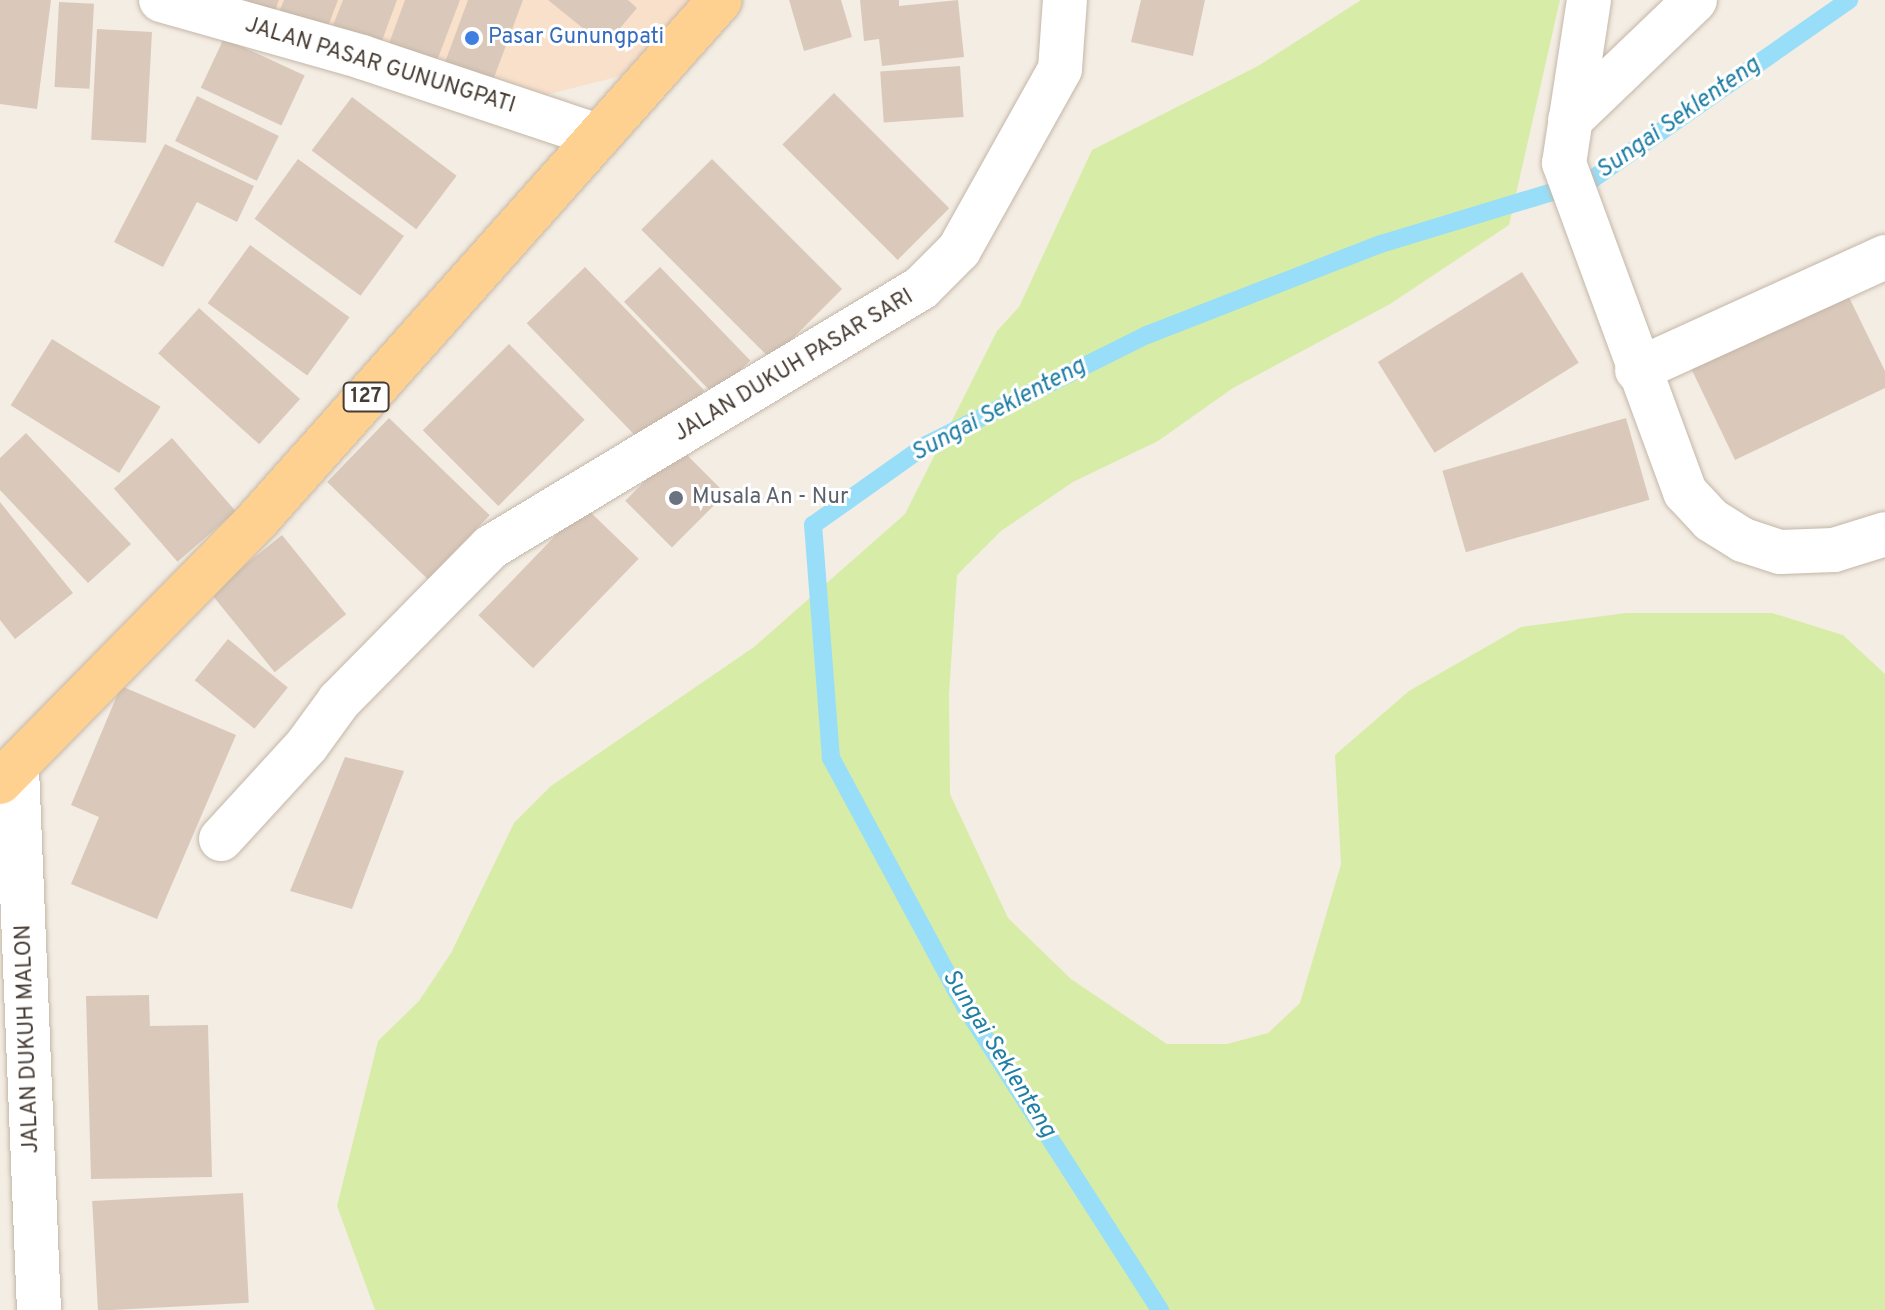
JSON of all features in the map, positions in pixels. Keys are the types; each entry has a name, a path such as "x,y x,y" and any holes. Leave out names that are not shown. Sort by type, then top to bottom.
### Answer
{"main road":[{"name":"127","path":"9,775 259,518 720,0"}],"street":[{"name":"JALAN PASAR GUNUNGPATI","path":"161,0 362,57 598,136"},
{"name":"JALAN DUKUH PASAR SARI","path":"221,839 401,636 491,547 921,288 959,250 1060,69 1065,0"},
{"path":"1589,0 1564,163 1637,370 1685,492 1711,520 1743,540 1780,552 1834,550 1885,534"},
{"path":"1570,120 1695,0"},
{"path":"1637,370 1885,257"},
{"name":"JALAN DUKUH MALON","path":"9,775 39,1310"}],"shaded area":[{"name":"Pasar Gunungpati","path":"179,0 690,0 621,76 494,108"}],"green space":[{"path":"1361,0 1560,0 1509,225 1390,304 1233,388 1158,441 1073,482 1001,531 957,575 949,694 950,794 1008,918 1071,979 1167,1044 1227,1044 1268,1033 1300,1003 1341,864 1335,755 1409,691 1521,627 1626,613 1772,613 1843,635 1885,674 1885,1310 375,1310 337,1206 378,1041 419,1001 451,953 514,823 551,786 754,647 905,514 997,331 1019,307 1092,150 1258,66"}],"building":[{"path":"0,0 51,0 37,109 0,104"},
{"path":"220,0 279,0 272,19"},
{"path":"284,0 338,0 324,37 276,20"},
{"path":"343,0 397,0 376,57 328,38"},
{"path":"405,0 460,0 432,74 384,57"},
{"path":"468,0 523,0 489,91 441,73"},
{"path":"548,0 628,0 637,8 605,46"},
{"path":"789,0 841,0 852,37 804,51"},
{"path":"860,0 899,0 899,6 958,0 964,57 882,66 879,39 864,41"},
{"path":"1141,0 1205,0 1193,56 1131,42"},
{"path":"59,2 94,4 90,89 55,87"},
{"path":"97,29 152,32 146,143 91,140"},
{"path":"224,38 305,76 281,125 201,88"},
{"path":"960,66 964,117 884,122 880,72"},
{"path":"834,93 949,208 898,260 782,145"},
{"path":"197,96 279,136 257,181 175,141"},
{"path":"352,97 457,176 416,229 312,151"},
{"path":"165,144 254,186 237,222 197,202 163,267 114,242"},
{"path":"298,159 404,236 360,296 255,219"},
{"path":"712,159 842,289 771,360 641,230"},
{"path":"250,245 350,317 307,376 208,303"},
{"path":"585,267 704,391 646,447 527,323"},
{"path":"660,267 750,361 714,395 624,302"},
{"path":"1522,272 1579,363 1435,453 1378,362"},
{"path":"1844,287 1885,371 1885,388 1735,460 1688,362"},
{"path":"199,308 300,399 259,444 158,353"},
{"path":"52,339 161,407 119,473 11,405"},
{"path":"509,344 585,420 498,506 423,430"},
{"path":"389,418 490,515 428,579 327,482"},
{"path":"1626,418 1649,500 1466,552 1442,471"},
{"path":"26,433 131,544 88,583 0,490 0,458"},
{"path":"172,438 236,511 178,562 114,489"},
{"name":"Musala An - Nur","path":"679,447 726,494 672,547 625,501"},
{"path":"0,502 73,593 15,639 0,620"},
{"path":"584,506 639,559 533,668 478,615"},
{"path":"282,535 346,614 275,672 211,593"},
{"path":"228,639 288,687 254,729 195,680"},
{"path":"121,686 236,735 157,919 71,884 99,817 71,805"},
{"path":"345,757 404,771 352,909 290,891"},
{"path":"149,995 150,1026 208,1025 212,1177 91,1179 86,996"},
{"path":"243,1193 249,1303 98,1310 92,1201"}],"waterway":[{"name":"Sungai Seklenteng","path":"1160,1310 964,1005 831,758 813,525 926,445 1147,335 1381,244 1591,180 1849,0"}],"place":[{"name":"Pasar Gunungpati","path":"472,38"},
{"name":"Musala An - Nur","path":"676,498"}]}
